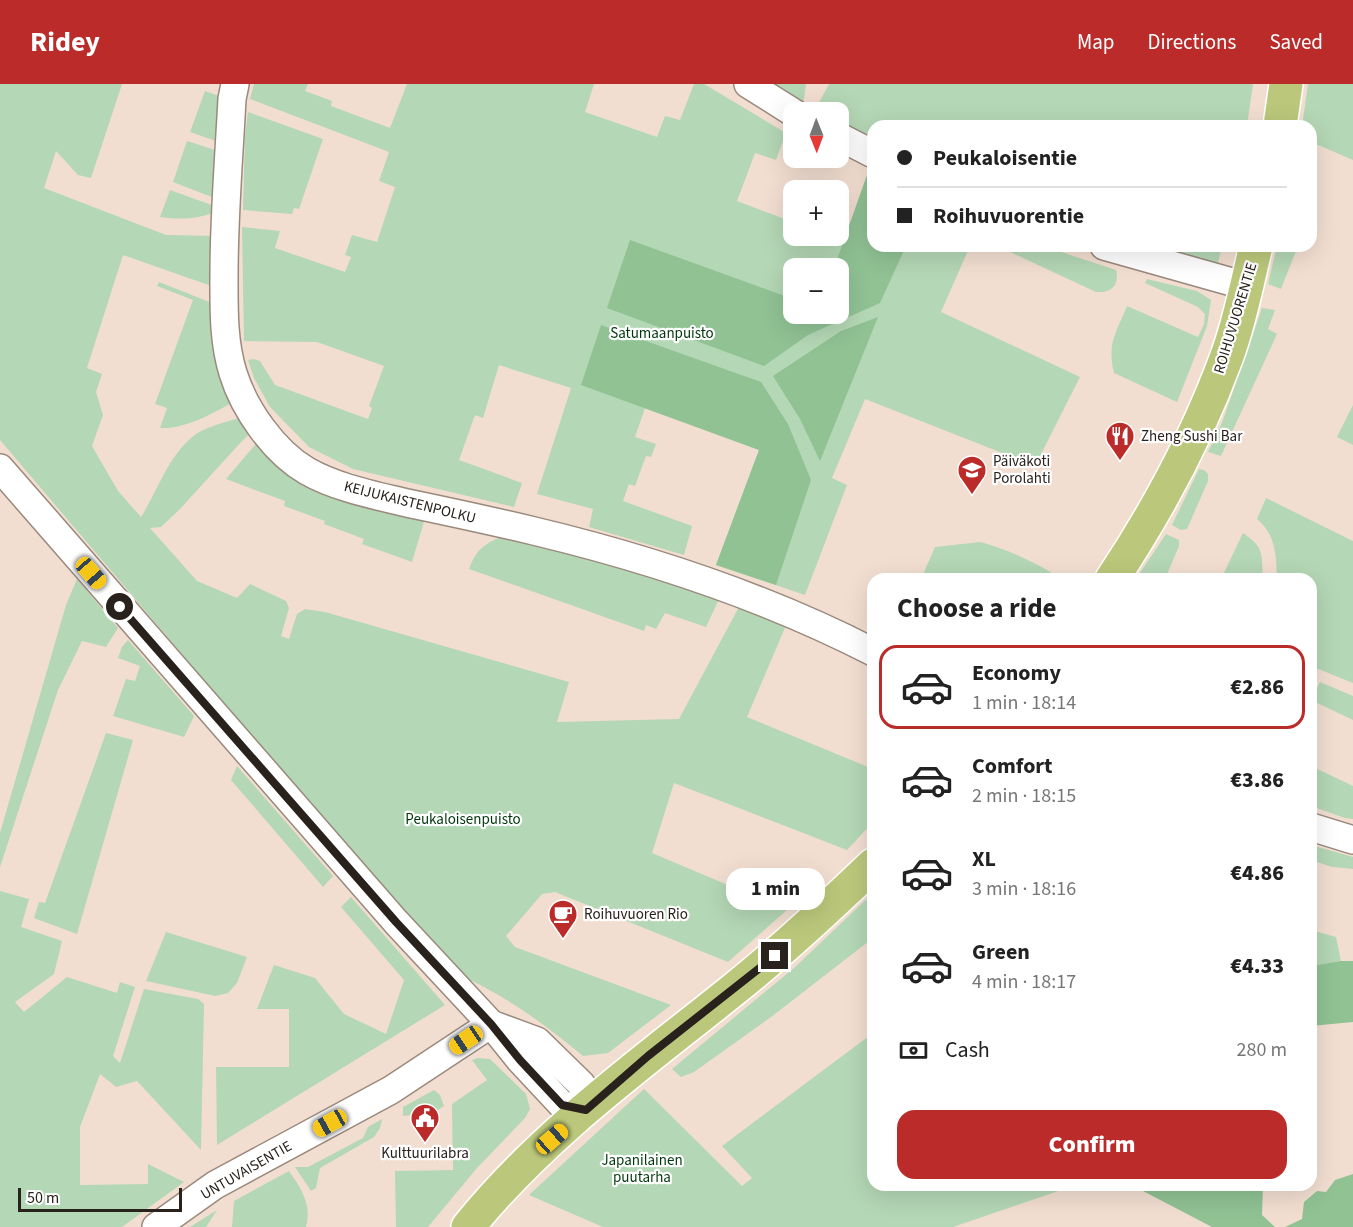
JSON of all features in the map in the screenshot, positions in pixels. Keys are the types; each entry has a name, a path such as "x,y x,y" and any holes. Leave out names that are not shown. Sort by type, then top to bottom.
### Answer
{"main road":[{"path":"1281,120 1286,84"},
{"name":"ROIHUVUORENTIE","path":"1116,573 1158,506 1199,423 1227,356 1254,252"},
{"path":"468,1227 496,1193 586,1110 648,1056 775,956 867,871"}],"street":[{"name":"KEIJUKAISTENPOLKU","path":"235,84 232,99 224,247 226,348 234,376 248,404 262,429 283,454 308,472 361,492 584,543 689,574 774,607 867,649"},
{"path":"748,84 783,105"},
{"path":"849,142 867,151"},
{"path":"1125,252 1246,286"},
{"path":"0,468 375,898 491,1024 537,1041 582,1085 586,1110"},
{"path":"1317,829 1353,840"},
{"name":"UNTUVAISENTIE","path":"156,1227 215,1185 391,1090 491,1024"}],"green space":[{"name":"Peukaloisenpuisto","path":"0,84 122,84 91,178 78,175 56,151 44,188 166,235 216,236 217,288 123,255 87,368 102,374 96,392 103,415 92,446 118,491 141,517 175,456 191,438 209,427 243,417 254,430 161,527 150,528 197,581 237,598 250,584 286,601 289,608 281,636 289,639 297,614 305,609 325,612 569,682 557,722 679,719 740,605 787,623 747,717 867,767 867,828 847,850 674,783 652,853 787,910 728,962 555,892 542,894 506,936 515,947 671,1005 608,1053 583,1056 521,1009 452,972 0,440"},
{"name":"Satumaanpuisto","path":"254,84 308,84 305,91 332,101 331,106 390,128 407,84 594,84 585,112 657,137 665,116 680,120 694,84 704,84 783,131 783,141 776,160 755,153 737,201 783,218 783,246 849,246 849,229 867,190 867,252 967,252 941,312 1080,377 1035,466 865,399 832,478 847,485 805,595 716,565 759,450 645,408 635,437 656,444 651,457 646,456 635,486 629,484 623,501 692,526 684,555 589,527 593,509 537,494 571,388 499,365 483,418 475,415 459,460 522,483 514,507 353,469 309,447 270,407 254,378 248,360 260,361 275,385 368,419 372,408 369,406 384,366 317,342 244,341 242,227 280,231 275,248 345,272 351,257 345,255 352,235 377,242 395,187 379,181 389,152 250,99"},
{"path":"764,84 806,84 804,102 796,102"},
{"path":"829,84 1253,84 1248,120 867,120 867,137 849,129 849,102 819,102"},
{"path":"1308,84 1353,84 1353,160 1317,145 1317,120 1303,120"},
{"path":"205,91 227,99 219,142 190,132"},
{"path":"248,112 323,139 299,209 294,208 292,214 243,210"},
{"path":"187,141 218,151 217,199 173,182"},
{"path":"867,175 867,252 903,252 880,303 849,317 849,258 838,258 842,246 849,246 849,226"},
{"path":"170,190 217,207 217,212 189,218 160,217"},
{"path":"630,240 783,295 783,324 833,324 808,335 764,366 607,308"},
{"path":"1010,252 1061,252 1116,270 1117,280 1113,287 1106,291 1096,292"},
{"path":"1175,252 1221,252 1218,263"},
{"path":"1276,252 1296,252 1281,289 1268,284"},
{"path":"1147,279 1197,291 1211,300 1207,326 1177,402 1114,373 1112,346 1127,306 1198,337 1204,324 1205,314 1198,307 1145,283"},
{"path":"159,282 217,305 235,401 199,420 170,428 160,428 167,408 155,404 193,300 157,286"},
{"path":"1262,308 1275,310 1268,329 1277,334 1221,456 1208,452 1222,423"},
{"path":"878,317 820,461 800,419 773,376 841,331"},
{"path":"601,325 761,382 788,424 811,480 776,585 716,565 759,450 581,385"},
{"path":"1353,405 1353,445 1337,437"},
{"path":"261,438 426,515 412,562 362,544 364,539 284,506 285,501 226,479"},
{"path":"1199,469 1208,474 1208,481 1187,529 1181,530 1172,525"},
{"path":"1266,498 1353,541 1353,683 1317,668 1317,573 1277,573 1274,546 1268,532 1257,519"},
{"path":"1243,533 1255,543 1260,552 1263,573 1224,573"},
{"path":"1166,534 1179,540 1179,546 1168,573 1140,573"},
{"path":"510,535 720,597 706,627 665,613 656,629 646,625 644,631 469,569 480,550 496,539"},
{"path":"980,542 1023,557 1051,573 924,573 935,547"},
{"path":"77,579 118,628 106,647 82,641 58,690 0,867 0,833 66,605"},
{"path":"128,640 194,716 184,737 113,716 126,679 135,681 140,666 118,658 122,647"},
{"path":"1320,682 1353,696 1353,720 1317,703 1317,688"},
{"path":"106,733 133,740 77,934 34,918 39,902 45,903"},
{"path":"237,766 333,876 323,887 231,780"},
{"path":"1317,769 1353,786 1353,819 1317,808"},
{"path":"1317,847 1353,857 1353,869 1332,867 1317,862"},
{"path":"0,891 29,899 21,927 62,941 54,974 15,1002 24,1012 67,977 117,993 120,982 135,987 113,1056 120,1063 144,989 198,999 204,1004 201,1150 137,1081 116,1087 100,1074 80,1127 80,1185 148,1184 148,1164 184,1182 122,1227 0,1227"},
{"path":"351,897 445,1005 217,1145 216,1067 289,1067 289,1009 257,1009 274,965 315,978 344,1014 386,1034 404,980 341,907"},
{"path":"867,899 867,943 771,1017 694,1072 681,1077 672,1069 794,968"},
{"path":"166,932 247,957 237,983 228,993 215,996 146,981"},
{"path":"1317,932 1336,937 1341,961 1317,965"},
{"path":"1353,961 1353,1022 1317,1025 1317,965"},
{"name":"Japanilainen puutarha","path":"867,1037 867,1191 1058,1191 953,1227 603,1227 529,1195 644,1089 742,1186 752,1178 722,1146"},
{"path":"490,1059 526,1094 530,1109 525,1118 477,1168 428,1227 396,1227 395,1171 453,1170 452,1104 487,1080 472,1060"},
{"path":"434,1090 440,1095 444,1106 435,1112 403,1116 403,1107"},
{"path":"382,1119 380,1128 374,1137 320,1168 316,1188 311,1191 295,1167 308,1167 363,1138 368,1127"},
{"path":"289,1171 301,1190 306,1204 308,1211 306,1227 232,1227 234,1201"},
{"path":"1353,1174 1353,1227 1285,1227 1302,1219 1304,1202 1317,1191 1326,1192 1335,1180"},
{"path":"1143,1191 1263,1191 1262,1215 1275,1227 1212,1227"},
{"path":"217,1210 206,1227 190,1227"}],"place":[{"name":"Zheng Sushi Bar","path":"1120,462"},
{"name":"Päiväkoti Porolahti","path":"972,496"},
{"name":"Roihuvuoren Rio","path":"563,940"},
{"name":"Kulttuurilabra","path":"425,1144"}],"route":[{"path":"120,607 396,922 491,1024 520,1060 562,1105 586,1110 648,1056 775,956"}]}
